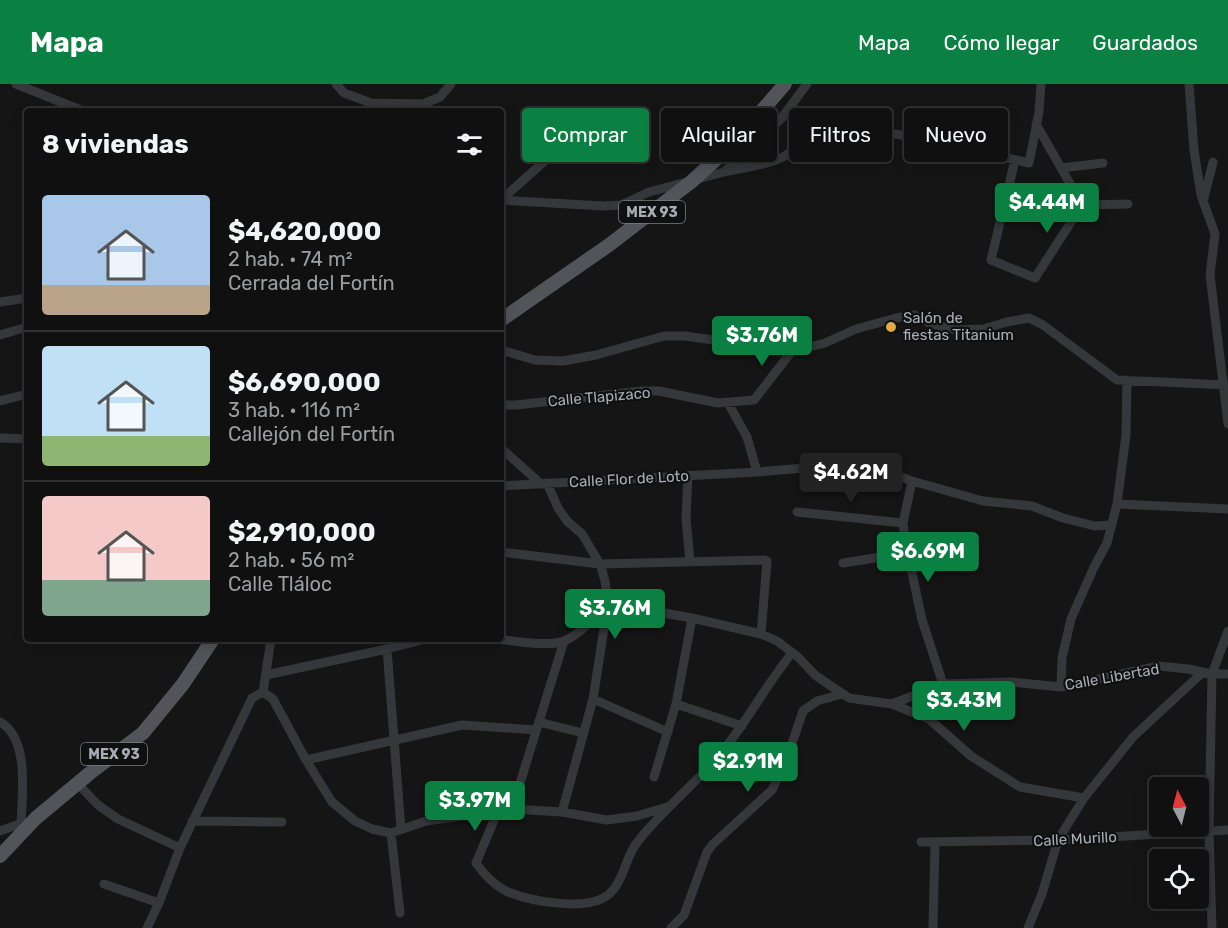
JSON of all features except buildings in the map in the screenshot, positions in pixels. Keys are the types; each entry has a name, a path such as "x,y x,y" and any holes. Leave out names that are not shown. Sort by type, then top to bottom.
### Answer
{"main road":[{"name":"MEX 93","path":"504,318 609,245 691,182 734,143 784,84"},
{"name":"MEX 93","path":"0,856 36,819 143,733 183,684 211,642"}],"street":[{"path":"16,84 75,108"},
{"path":"335,85 344,93 371,107 423,104 440,97 452,84"},
{"path":"724,172 781,119 807,84"},
{"path":"504,200 621,205 649,192 788,155 819,124 922,138 1029,163 1041,84"},
{"path":"1189,84 1194,150 1203,199 1215,234 1210,275 1226,385 1228,424"},
{"path":"1036,124 1089,217"},
{"path":"1015,160 991,260 1035,278 1082,205"},
{"path":"504,197 544,162"},
{"path":"1203,199 1212,162"},
{"path":"1061,168 1103,163"},
{"path":"1082,205 1128,204"},
{"path":"0,302 24,298"},
{"path":"504,351 535,360 563,361 596,355 664,336 685,336 792,351 825,343 866,326 914,315 956,330 983,329 1029,318 1043,325 1117,380 1226,385"},
{"path":"0,335 24,328"},
{"name":"Calle Tlapizaco","path":"504,405 641,391 718,403 754,400 792,351"},
{"path":"1061,687 1062,658 1071,619 1107,543 1117,504 1126,435 1127,380"},
{"path":"0,401 24,395"},
{"path":"728,403 747,437 758,472"},
{"path":"0,438 24,439"},
{"path":"504,450 544,483 567,521 582,534 600,564 605,581 608,603 593,699 562,812"},
{"name":"Calle Flor de Loto","path":"504,486 758,472 842,465 885,471 983,501 1032,506 1063,518 1095,526 1111,525"},
{"path":"688,476 686,518 690,562"},
{"path":"912,481 903,523 905,540 922,620 943,684"},
{"path":"1117,504 1228,509"},
{"path":"796,512 903,523"},
{"path":"843,563 893,555 905,540"},
{"path":"504,552 600,564 765,560 767,561 761,634"},
{"path":"608,603 692,618 761,634 777,641 792,652 815,675 849,698 892,704 929,719 971,756 1020,787 1083,798"},
{"path":"504,640 552,643 564,641 596,616 608,603"},
{"path":"654,777 676,704 692,618"},
{"path":"1028,928 1042,894 1058,840 1083,798 1133,737 1207,673 1228,631"},
{"path":"512,809 564,641"},
{"path":"263,692 271,642"},
{"path":"266,675 414,642"},
{"path":"387,649 394,740 400,914"},
{"path":"498,811 476,863 483,872 504,890 534,900 571,904 598,902 614,889 635,845 718,757 742,726 772,677 792,652"},
{"name":"Calle Libertad","path":"892,704 943,684 1011,682 1061,687 1159,666 1228,674"},
{"path":"1207,673 1208,777"},
{"path":"263,692 273,699 332,802 355,821 372,829 396,831 426,821 512,809 562,812 607,820 637,816 669,807"},
{"path":"147,928 192,821 252,698 263,692"},
{"path":"671,928 684,915 707,852 772,790 787,758 803,711 817,701 842,694"},
{"path":"593,699 668,732"},
{"path":"676,704 742,726"},
{"path":"0,722 12,734 19,749 23,770 21,824"},
{"path":"306,760 462,724 537,726 583,733"},
{"path":"78,784 98,805 118,819 180,848"},
{"path":"0,831 36,819"},
{"path":"192,821 282,822"},
{"name":"Calle Murillo","path":"1209,831 1228,830"},
{"path":"1209,831 1212,928"},
{"name":"Calle Murillo","path":"921,842 1058,840 1149,835"},
{"path":"933,928 935,842"},
{"path":"104,884 159,903"}],"place":[{"name":"Salón de fiestas Titanium","path":"891,327"}]}
